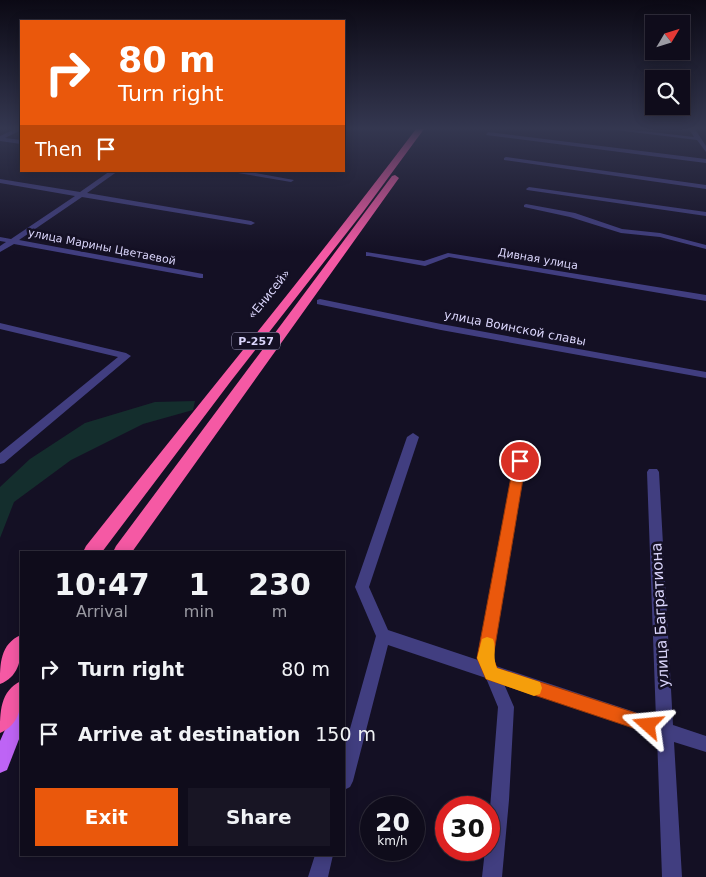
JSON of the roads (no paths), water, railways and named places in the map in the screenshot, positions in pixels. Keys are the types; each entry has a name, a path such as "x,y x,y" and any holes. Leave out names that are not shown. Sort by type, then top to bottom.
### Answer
{"highway":[{"name":"«Енисей»","path":"93,551 390,170"},
{"name":"Р-257","path":"123,551 381,200 401,170"},
{"path":"0,668 20,645"},
{"path":"0,674 20,645"},
{"path":"0,722 20,693"}],"main road":[{"path":"0,763 20,715"}],"street":[{"path":"584,170 706,187"},
{"path":"0,250 114,172"},
{"path":"236,172 291,180"},
{"path":"0,181 251,223"},
{"path":"529,189 706,214"},
{"path":"526,206 572,215 621,231 660,235 706,246"},
{"name":"улица Марины Цветаевой","path":"0,239 200,276"},
{"name":"Дивная улица","path":"368,254 425,264 448,255 706,298"},
{"name":"улица Воинской славы","path":"320,302 441,327 706,376"},
{"path":"0,326 126,356 0,460"},
{"path":"345,777 383,636 362,587 413,437"},
{"path":"492,877 500,800 506,707 485,658 520,461"},
{"name":"улица Багратиона","path":"653,472 672,877"},
{"path":"383,636 491,674 706,744"},
{"path":"318,877 324,856"}]}
